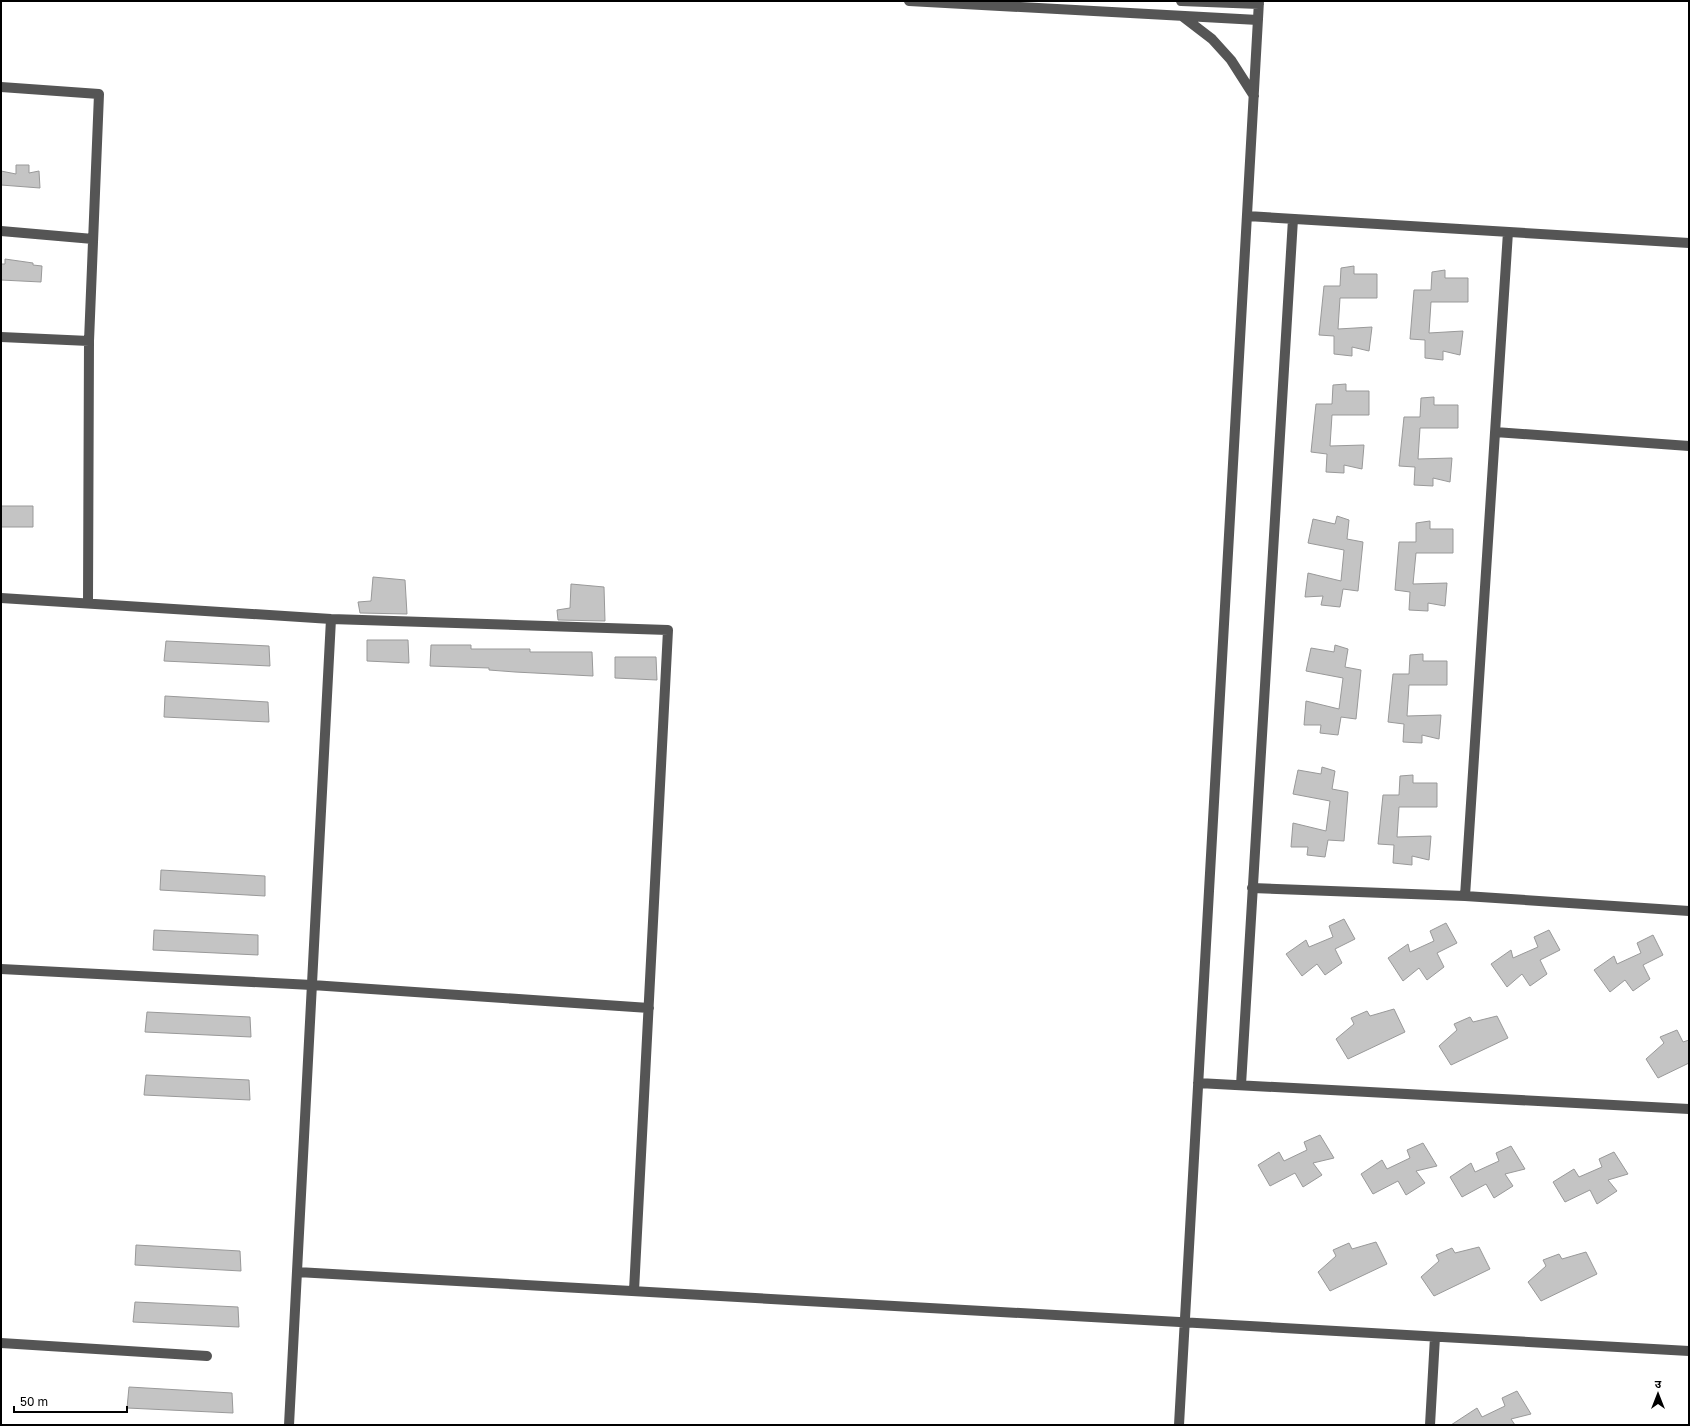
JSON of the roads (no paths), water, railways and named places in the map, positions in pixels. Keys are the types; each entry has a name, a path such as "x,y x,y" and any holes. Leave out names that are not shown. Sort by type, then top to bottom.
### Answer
{"street":[{"path":"908,1 1258,20"},
{"path":"1179,1425 1259,3 1181,1"},
{"path":"1182,16 1212,39 1231,60 1254,96"},
{"path":"1,87 100,94 92,239 89,341 88,603"},
{"path":"1247,216 1689,243"},
{"path":"1241,1085 1293,219"},
{"path":"1,231 92,239"},
{"path":"1465,896 1508,232"},
{"path":"1,337 89,341"},
{"path":"1496,432 1689,446"},
{"path":"1,598 332,619 668,630 634,1291"},
{"path":"289,1425 332,619"},
{"path":"1252,888 1465,896 1689,911"},
{"path":"1,969 312,985 649,1008"},
{"path":"1198,1083 1689,1109"},
{"path":"297,1272 1689,1351"},
{"path":"1430,1425 1435,1337"},
{"path":"1,1343 207,1356"}]}
